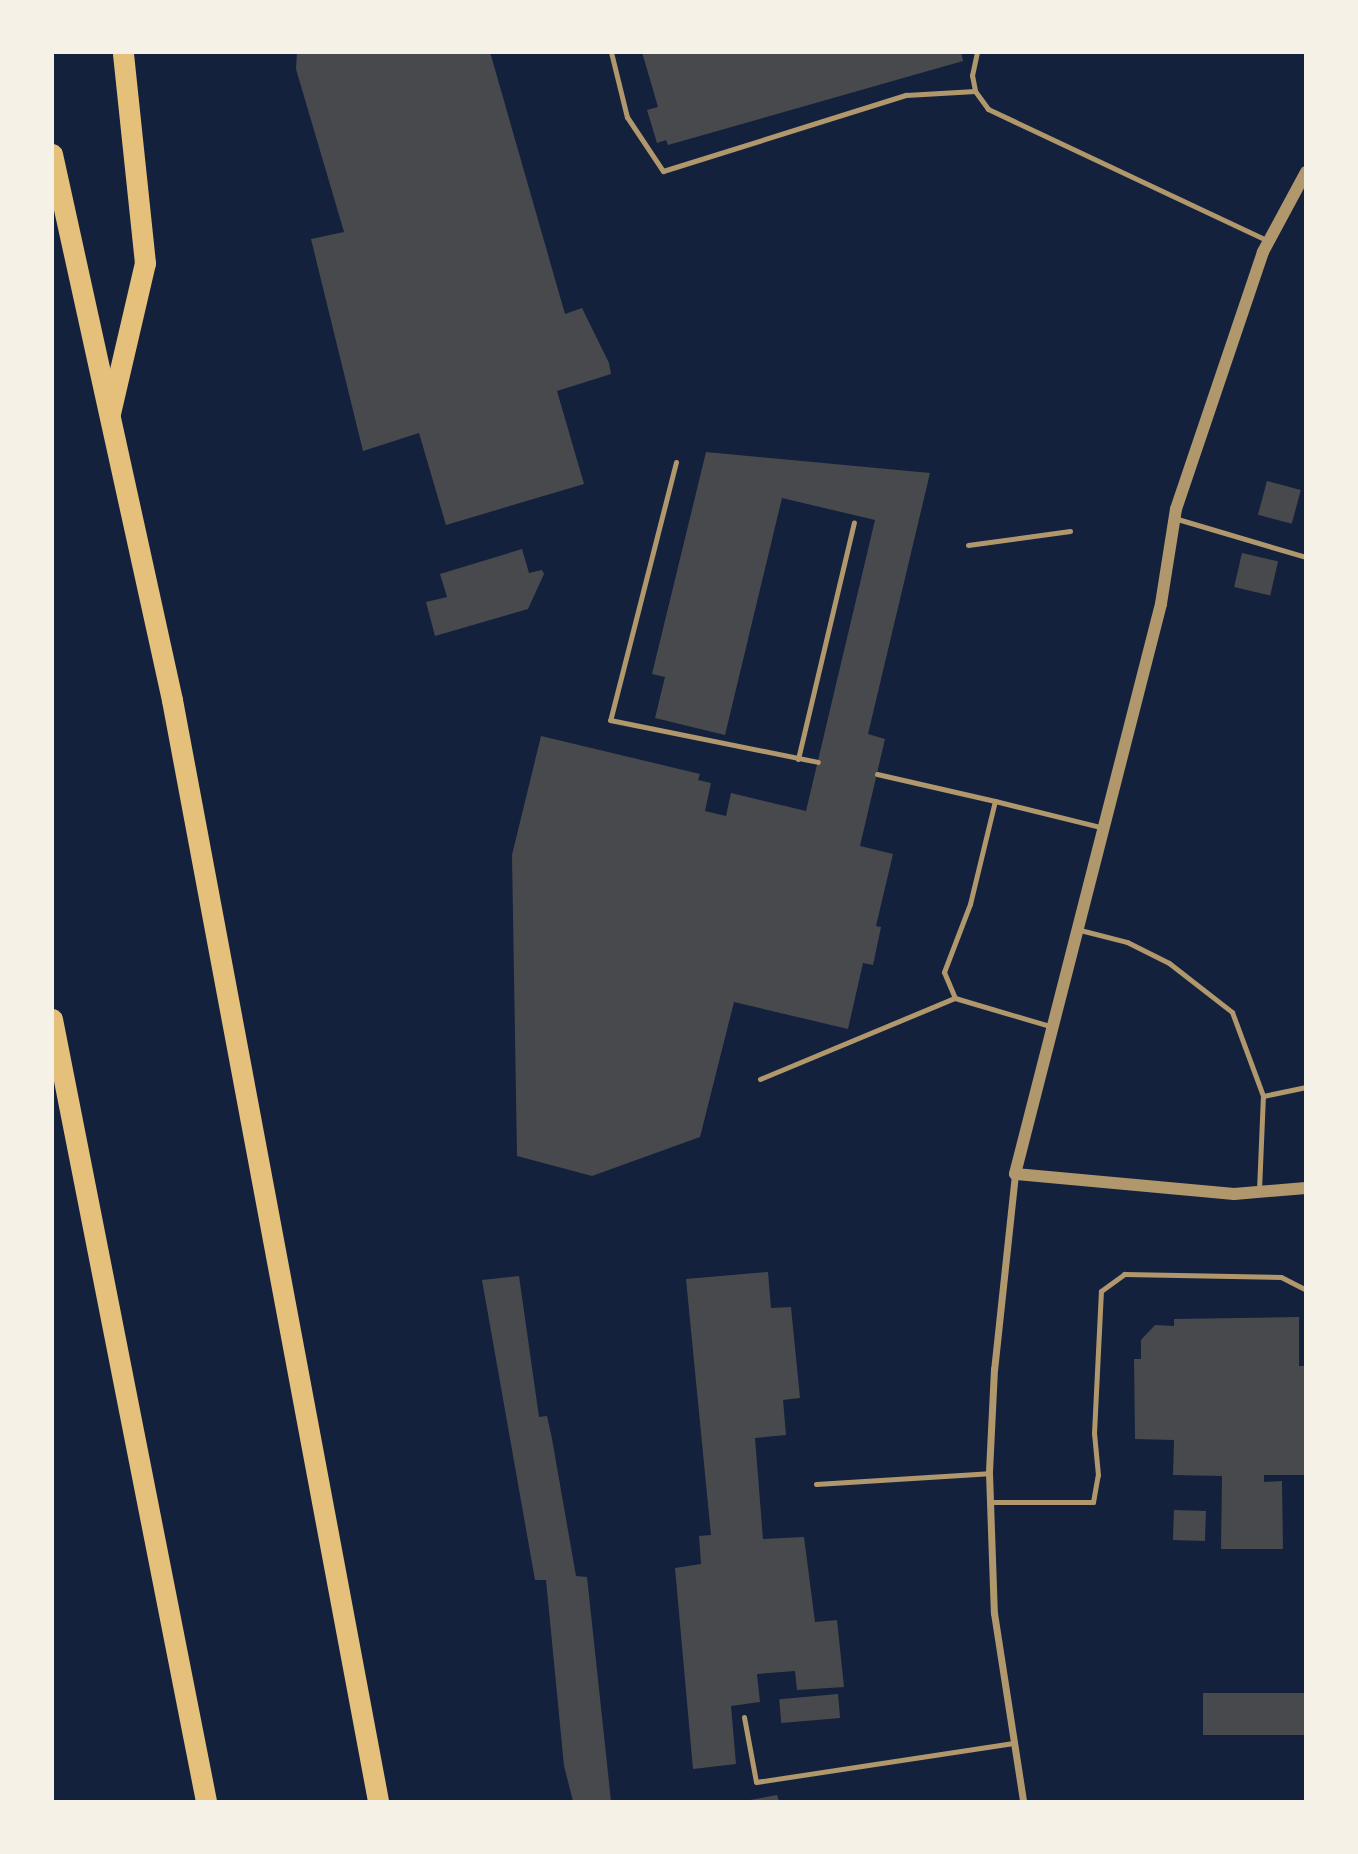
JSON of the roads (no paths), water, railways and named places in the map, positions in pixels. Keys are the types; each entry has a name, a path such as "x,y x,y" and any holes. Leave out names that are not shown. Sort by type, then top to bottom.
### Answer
{"highway":[{"path":"109,419 145,263 122,52"},
{"path":"52,153 172,700 378,1801"},
{"path":"52,1019 206,1801"}],"street":[{"path":"1023,1801 994,1613 989,1473 994,1369 1015,1174 1161,604 1174,518 1269,242 1306,172"},
{"path":"1015,1174 1234,1194 1306,1188"}],"lane":[{"path":"611,52 628,117 663,171 906,95 975,91"},
{"path":"977,52 972,75 975,91 988,109 1269,242"},
{"path":"676,462 610,720 818,762"},
{"path":"1174,518 1306,557"},
{"path":"798,759 854,523"},
{"path":"968,545 1070,531"},
{"path":"1306,608 1306,636"},
{"path":"877,774 1104,828"},
{"path":"955,998 944,972 970,904 995,802"},
{"path":"1078,929 1127,942 1169,963 1232,1012 1263,1096 1259,1192"},
{"path":"760,1079 955,998 1053,1027"},
{"path":"1263,1096 1306,1087"},
{"path":"990,1502 1093,1502 1098,1475 1094,1433 1101,1291 1124,1274 1281,1277 1306,1290"},
{"path":"816,1483 989,1473"},
{"path":"744,1717 756,1782 1015,1743"}]}
